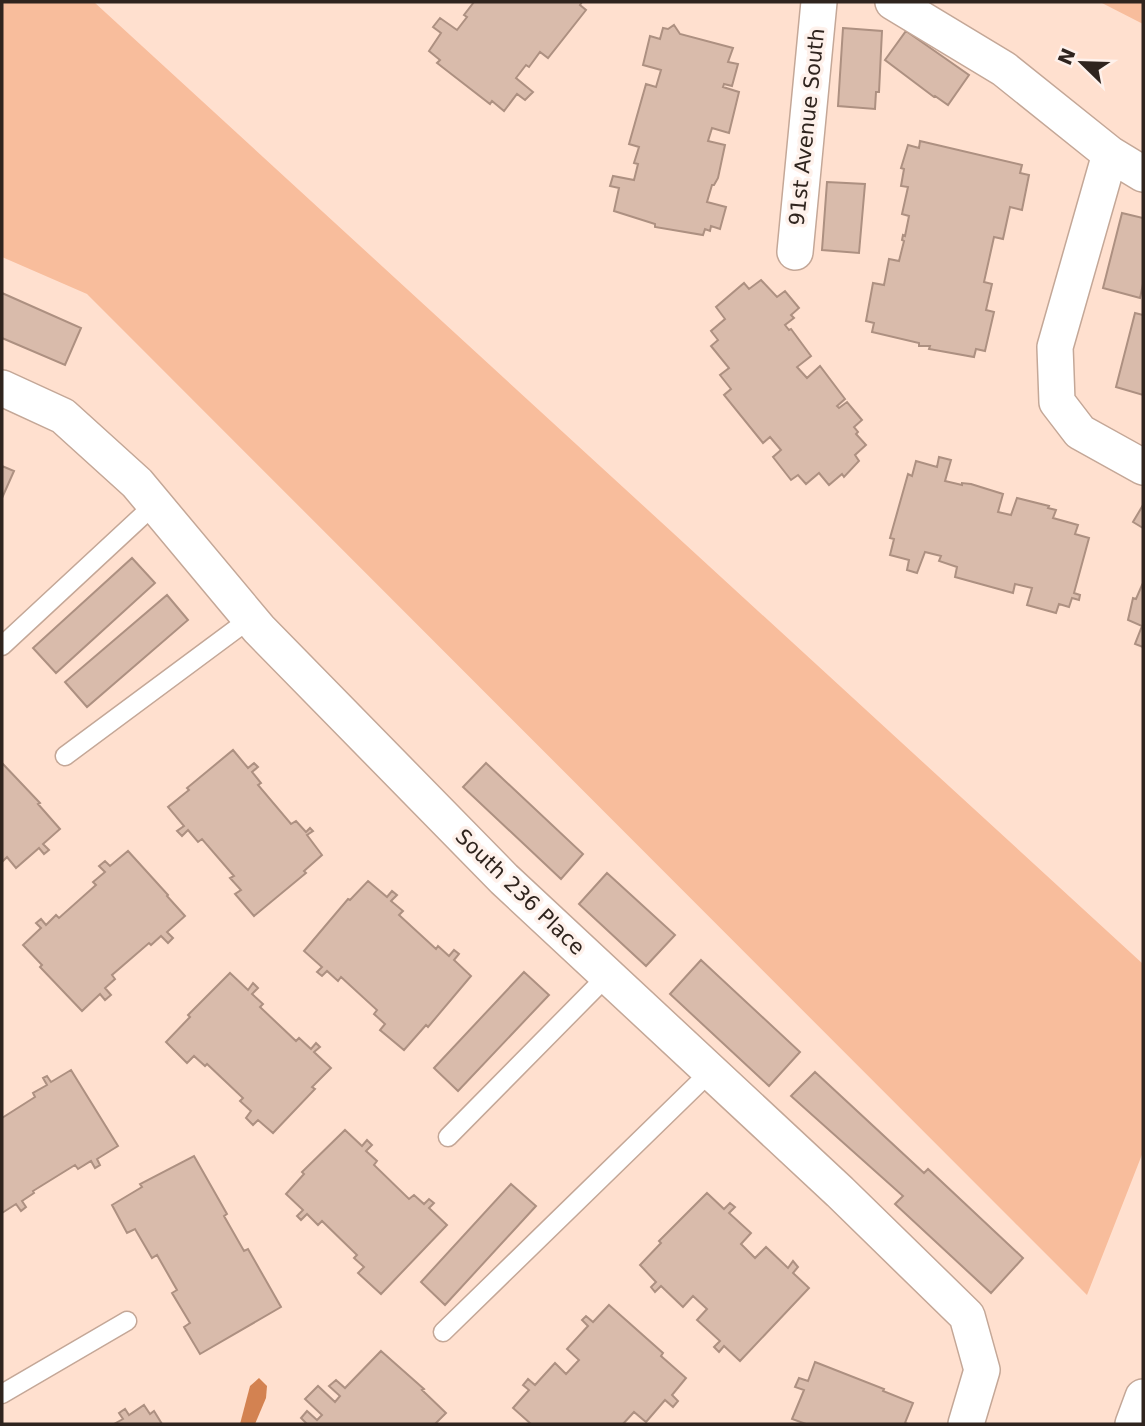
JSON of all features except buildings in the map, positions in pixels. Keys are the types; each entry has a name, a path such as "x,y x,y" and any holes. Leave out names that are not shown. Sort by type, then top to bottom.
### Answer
{"street":[{"name":"91st Avenue South","path":"795,252 819,2"},
{"path":"893,2 1004,68 1110,154 1143,174"},
{"path":"1110,154 1055,347 1057,402 1080,432 1143,467"},
{"name":"South 236 Place","path":"2,388 63,416 137,483 251,618 504,879 840,1192 967,1315 982,1370 966,1424"},
{"path":"1133,1424 1143,1397"}],"lane":[{"path":"2,646 155,504"},
{"path":"65,756 251,618"},
{"path":"447,1137 607,976"},
{"path":"443,1332 710,1072"},
{"path":"2,1394 127,1321"}],"shaded area":[{"path":"2,2 94,2 1143,964 1143,1152 1087,1295 87,294 2,257"},
{"path":"1100,2 1143,2 1143,24"},
{"path":"259,1378 267,1386 266,1398 255,1424 240,1424 250,1386"}]}
